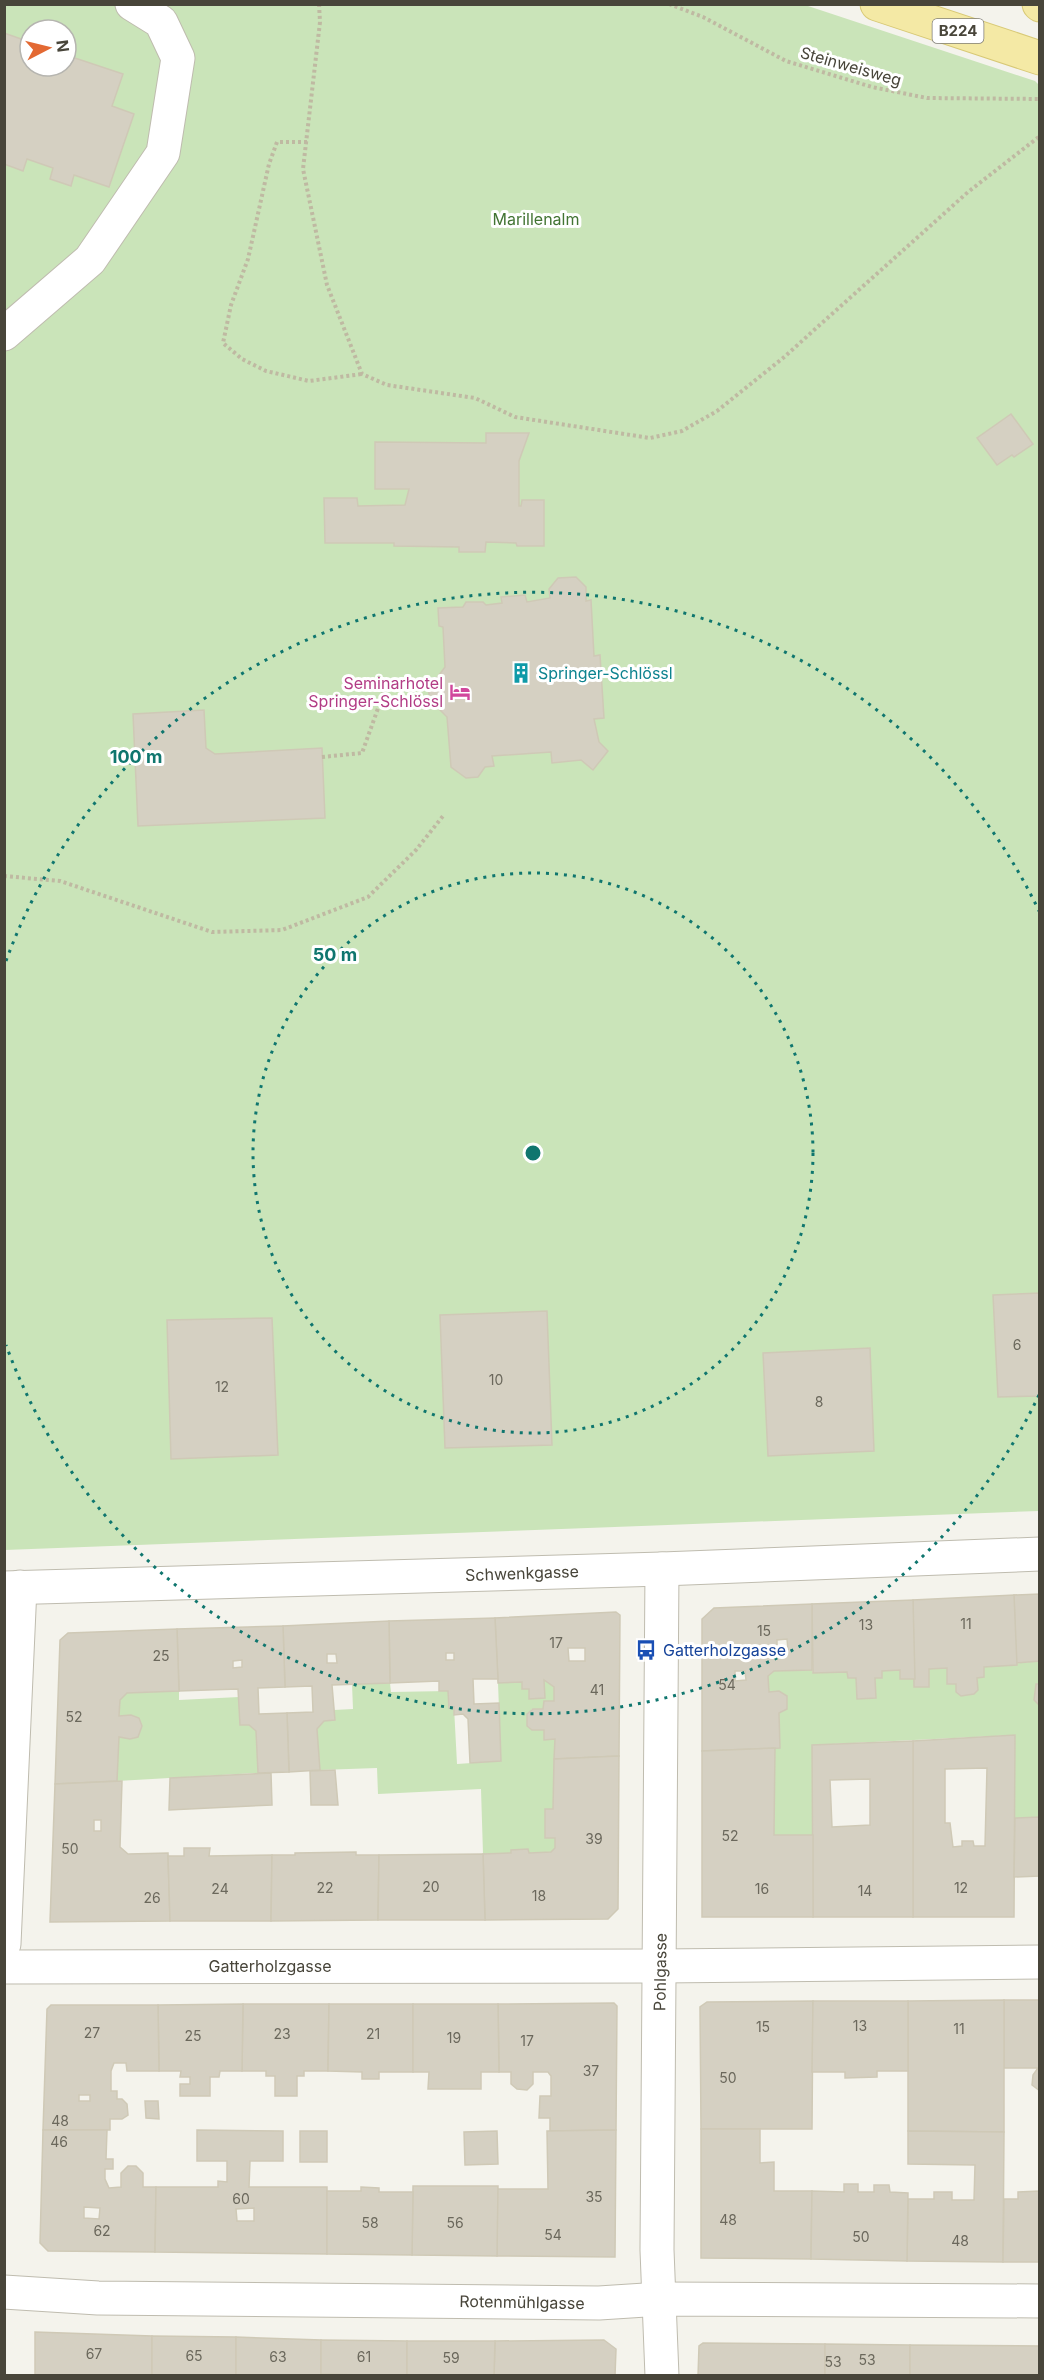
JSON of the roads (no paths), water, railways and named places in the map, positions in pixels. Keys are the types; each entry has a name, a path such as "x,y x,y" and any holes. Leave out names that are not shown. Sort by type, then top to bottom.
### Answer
{"main road":[{"name":"B224","path":"877,4 1040,58"}],"street":[{"path":"4,334 90,260 163,153 178,58 161,22 132,4"},
{"name":"Schwenkgasse","path":"12,1587 662,1569 1040,1554"},
{"name":"Pohlgasse","path":"662,1569 657,2250 661,2299 662,2376"},
{"path":"4,1944 12,1587"},
{"name":"Gatterholzgasse","path":"4,1966 660,1966 1040,1962"},
{"name":"Rotenmühlgasse","path":"4,2292 110,2298 599,2303 661,2299 1040,2301"}],"place":[{"name":"Springer-Schlössl","path":"521,673"},
{"name":"Seminarhotel Springer-Schlössl","path":"460,692"},
{"name":"Gatterholzgasse","path":"646,1650"}],"park label":[{"name":"Marillenalm","path":"536,219"}]}
